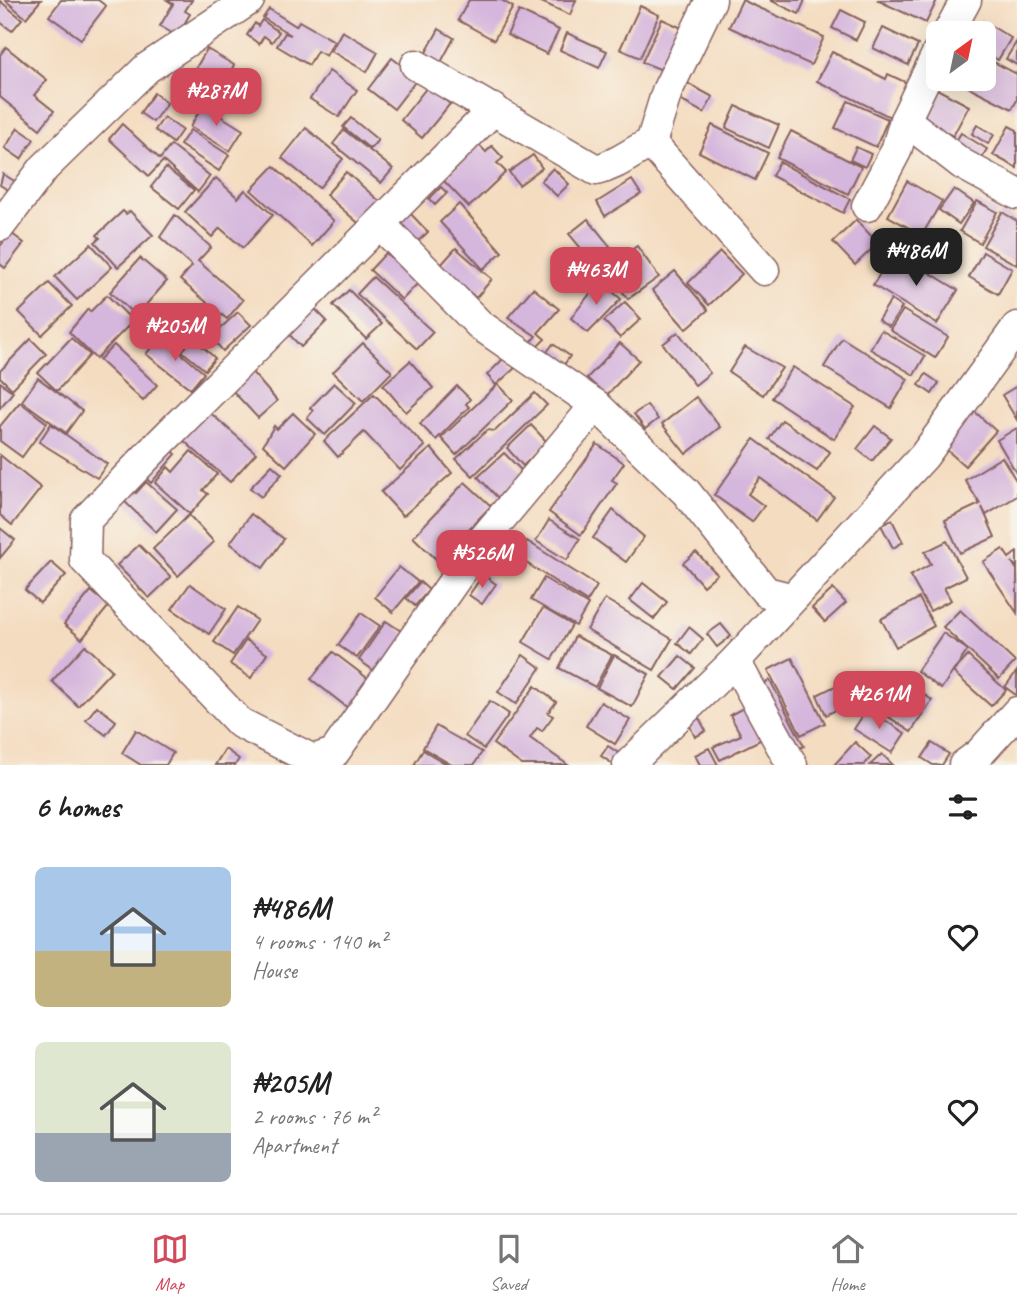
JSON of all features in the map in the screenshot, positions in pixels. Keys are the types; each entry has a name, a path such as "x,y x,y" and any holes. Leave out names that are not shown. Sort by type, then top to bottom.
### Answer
{"street":[{"path":"0,226 44,168 147,68 249,0"},
{"path":"415,65 596,170 615,166 635,150 651,143 667,91 711,0"},
{"path":"955,21 966,0"},
{"path":"867,206 897,151 905,120 926,77"},
{"path":"494,109 86,520 85,560 240,723 313,760 334,753 482,541 596,405"},
{"path":"905,120 962,164 1017,194"},
{"path":"651,143 764,270"},
{"path":"381,225 480,325 596,405 686,492 778,595"},
{"path":"628,765 735,661 764,628 778,595 924,456 1017,327"},
{"path":"735,661 792,765"},
{"path":"964,765 979,754 1017,712"}],"building":[{"path":"5,0 41,0 26,18"},
{"path":"61,0 98,0 106,6 81,39 49,16"},
{"path":"167,0 192,0 185,11 190,14 177,36 160,26 173,4"},
{"path":"469,0 501,0 513,7 494,40 458,20"},
{"path":"537,0 576,0 570,15"},
{"path":"742,0 824,37 811,65 729,27"},
{"path":"770,0 805,0 799,14"},
{"path":"877,0 937,0 926,23"},
{"path":"0,1 22,19 12,31 0,22"},
{"path":"640,6 659,15 640,58 620,49"},
{"path":"269,9 296,26 299,21 334,41 326,56 317,51 309,65 277,46 285,33 291,35 263,18"},
{"path":"841,10 865,22 856,40 832,28"},
{"path":"519,11 559,30 547,54 507,35"},
{"path":"662,19 682,28 662,70 642,62"},
{"path":"262,20 279,32 272,42 264,36 259,44 247,35 255,23 258,26"},
{"path":"883,28 918,45 908,65 873,48"},
{"path":"439,29 454,38 439,66 423,58"},
{"path":"996,29 1011,38 998,60 996,59"},
{"path":"342,31 378,52 367,72 331,51"},
{"path":"567,33 607,51 599,68 560,50"},
{"path":"1017,41 1017,65 1006,59"},
{"path":"6,47 47,80 34,95 54,111 40,129 0,97 0,55"},
{"path":"207,49 234,65 223,84 196,68"},
{"path":"832,52 886,79 888,74 907,83 890,117 817,81"},
{"path":"392,58 418,78 394,109 368,89"},
{"path":"996,63 1017,74 1017,100 1012,109 977,91 996,91"},
{"path":"192,69 225,90 213,110 180,88"},
{"path":"329,71 357,90 339,117 310,99"},
{"path":"685,82 713,97 704,113 676,98"},
{"path":"428,86 450,104 422,138 401,120"},
{"path":"933,91 941,91 969,106 953,136 918,119"},
{"path":"154,93 167,103 153,122 140,113"},
{"path":"848,101 888,119 876,147 835,128"},
{"path":"203,105 243,130 230,151 190,127"},
{"path":"736,106 779,125 769,148 726,128"},
{"path":"164,117 182,130 173,143 155,130"},
{"path":"351,118 378,140 370,149 343,127"},
{"path":"122,124 160,159 171,145 210,176 198,192 163,161 149,176 109,139"},
{"path":"712,125 768,153 755,180 699,152"},
{"path":"977,125 994,135 988,144 972,134"},
{"path":"1009,126 1017,130 1017,168 993,155"},
{"path":"18,128 34,139 21,159 5,148"},
{"path":"306,128 343,159 319,188 282,158"},
{"path":"190,130 229,155 219,171 180,145"},
{"path":"344,130 393,169 381,183 333,144"},
{"path":"791,131 861,167 848,194 777,158"},
{"path":"961,133 987,149 979,162 953,146"},
{"path":"479,145 486,152 492,146 503,158 497,163 506,172 469,207 443,180"},
{"path":"856,147 871,154 865,167 850,160"},
{"path":"533,155 542,168 519,185 509,172"},
{"path":"779,162 850,199 843,213 772,176"},
{"path":"274,166 334,221 312,246 251,190"},
{"path":"166,168 194,190 179,209 151,187"},
{"path":"553,168 569,184 557,196 541,181"},
{"path":"346,172 384,205 364,228 326,195"},
{"path":"3,174 16,182 10,191 0,185"},
{"path":"216,178 238,198 245,190 273,215 243,248 220,228 212,237 185,212"},
{"path":"632,180 641,194 605,216 597,202"},
{"path":"907,181 942,201 922,235 888,216"},
{"path":"441,187 447,193 435,205 429,199"},
{"path":"954,189 974,203 959,224 939,210"},
{"path":"977,201 997,212 980,243 960,231"},
{"path":"459,204 502,252 483,269 440,222"},
{"path":"123,211 126,214 130,211 153,235 118,267 95,242 100,238 97,235"},
{"path":"409,212 428,232 416,243 397,224"},
{"path":"1002,212 1017,221 1017,265 983,246"},
{"path":"175,215 211,247 198,261 243,300 227,319 180,280 192,266 160,237"},
{"path":"588,219 613,250 595,265 569,234"},
{"path":"856,220 878,243 855,265 833,242"},
{"path":"11,233 24,243 5,268 0,264 0,246"},
{"path":"91,244 112,267 77,300 55,277"},
{"path":"637,246 659,277 628,299 606,269"},
{"path":"456,248 492,279 476,298 440,266"},
{"path":"894,251 958,290 937,324 873,285"},
{"path":"720,252 742,274 709,305 688,283"},
{"path":"983,252 1012,269 998,294 969,277"},
{"path":"386,253 418,283 402,300 370,270"},
{"path":"140,258 167,281 136,316 110,292"},
{"path":"675,271 708,310 686,329 652,290"},
{"path":"373,277 433,332 417,349 357,294"},
{"path":"600,281 621,299 588,333 571,318"},
{"path":"49,283 72,306 42,335 19,312"},
{"path":"533,288 559,309 538,333 545,339 537,347 531,342 536,336 508,317"},
{"path":"349,290 382,324 366,339 333,305"},
{"path":"107,295 133,321 96,359 69,332 88,309 90,312"},
{"path":"891,300 902,307 889,327 878,320"},
{"path":"625,302 641,319 620,338 604,321"},
{"path":"312,306 327,321 301,347 286,331"},
{"path":"903,310 948,337 935,358 890,330"},
{"path":"238,312 251,325 223,351 211,337"},
{"path":"881,330 925,356 914,375 870,349"},
{"path":"678,332 710,373 695,385 663,344"},
{"path":"161,336 204,373 191,389 146,354"},
{"path":"71,338 90,355 57,391 38,373"},
{"path":"193,338 215,358 205,370 182,351"},
{"path":"842,338 908,379 891,408 824,367"},
{"path":"31,339 46,354 12,389 0,377 0,371"},
{"path":"363,343 392,372 363,401 333,372"},
{"path":"620,343 639,360 606,396 587,378"},
{"path":"553,344 570,356 561,369 544,356"},
{"path":"114,345 157,385 143,401 99,360"},
{"path":"745,347 782,368 763,395 729,372"},
{"path":"505,357 515,368 496,385 487,375"},
{"path":"410,361 433,388 406,412 383,385"},
{"path":"793,367 855,407 834,439 772,398"},
{"path":"251,371 277,401 258,418 231,389"},
{"path":"926,374 939,383 932,394 919,385"},
{"path":"38,378 82,411 66,433 22,401"},
{"path":"0,382 13,392 0,408"},
{"path":"334,383 356,403 325,435 307,418 313,411 310,408"},
{"path":"498,384 513,400 456,455 441,438"},
{"path":"457,386 470,399 466,404 469,407 436,440 420,424"},
{"path":"1017,386 1017,420 1002,395"},
{"path":"535,393 547,405 473,476 456,459 487,430 495,431"},
{"path":"374,394 425,446 400,470 364,432 338,457 324,441"},
{"path":"696,397 720,427 686,454 662,424"},
{"path":"20,402 47,423 22,457 0,441 0,426"},
{"path":"647,405 658,419 645,429 634,414"},
{"path":"972,409 996,431 965,466 940,444"},
{"path":"207,410 256,453 230,482 182,439"},
{"path":"293,413 315,434 286,466 263,445 274,426 277,429"},
{"path":"782,420 830,452 817,471 769,439"},
{"path":"51,424 107,464 97,478 39,442"},
{"path":"531,425 547,442 523,466 507,448"},
{"path":"875,426 891,438 872,461 857,449"},
{"path":"1017,428 1017,474 997,440"},
{"path":"754,439 834,497 817,520 760,478 748,494 764,506 752,522 714,495"},
{"path":"165,444 176,454 151,483 140,473"},
{"path":"597,444 624,463 612,480 617,483 581,535 549,512"},
{"path":"431,448 452,473 403,516 381,492"},
{"path":"191,451 217,474 203,490 208,494 190,514 155,483 168,467 173,472"},
{"path":"504,453 524,473 498,498 478,477"},
{"path":"0,455 41,488 12,525 0,515"},
{"path":"1002,457 1017,482 1017,496 986,515 982,507 995,537 960,553 945,520 980,504 965,480"},
{"path":"272,465 282,474 261,497 250,488"},
{"path":"146,482 177,509 156,532 119,496 128,486 136,493"},
{"path":"465,482 491,506 438,561 413,537"},
{"path":"613,510 644,537 626,562 593,538"},
{"path":"251,514 284,539 263,568 230,543"},
{"path":"189,515 214,542 178,576 153,549"},
{"path":"549,520 580,539 567,560 536,541"},
{"path":"892,520 903,542 893,548 881,525"},
{"path":"0,528 15,540 0,558"},
{"path":"527,541 597,586 587,602 517,557"},
{"path":"947,541 966,577 944,588 951,600 930,611 910,576 931,564 925,552"},
{"path":"139,545 171,577 149,598 117,565"},
{"path":"1003,549 1009,558 1017,552 1017,568 1012,562 1017,570 1017,613 983,562"},
{"path":"696,552 717,574 703,586 683,563"},
{"path":"51,562 66,575 40,603 25,590"},
{"path":"399,567 418,582 393,612 375,597"},
{"path":"483,575 496,584 482,604 469,595"},
{"path":"544,578 588,605 576,626 531,600"},
{"path":"420,582 429,590 415,606 406,598"},
{"path":"643,583 667,602 654,619 630,600"},
{"path":"190,584 226,609 209,634 172,609"},
{"path":"833,589 846,603 825,622 812,608"},
{"path":"91,591 109,606 82,639 64,624"},
{"path":"919,598 934,626 896,647 881,619"},
{"path":"605,599 672,639 654,670 587,630"},
{"path":"238,607 257,620 233,655 214,642"},
{"path":"543,608 572,625 552,659 523,642"},
{"path":"960,610 1015,662 999,679 943,627"},
{"path":"361,613 380,626 357,658 338,645"},
{"path":"386,621 407,635 380,675 359,660"},
{"path":"721,624 731,636 717,647 707,634"},
{"path":"689,627 703,639 691,654 677,643"},
{"path":"943,633 968,650 941,689 917,671"},
{"path":"575,636 612,655 595,687 559,668"},
{"path":"246,640 267,654 251,678 230,664"},
{"path":"85,645 112,670 78,706 52,681"},
{"path":"333,652 375,684 353,712 311,679"},
{"path":"523,655 541,668 516,704 498,692"},
{"path":"614,655 649,674 632,707 597,688"},
{"path":"680,656 695,668 677,689 662,677"},
{"path":"968,656 1006,690 991,706 953,672"},
{"path":"792,658 825,723 801,735 768,670"},
{"path":"1017,671 1017,693 1016,695 1005,687"},
{"path":"867,676 891,693 885,702 861,686"},
{"path":"770,680 804,746 793,752 759,686"},
{"path":"841,683 851,703 826,715 817,695"},
{"path":"907,683 932,700 911,732 886,715"},
{"path":"535,686 556,702 548,713 553,716 542,731 537,728 530,738 568,765 522,765 493,744"},
{"path":"490,701 509,714 484,749 465,736"},
{"path":"601,702 630,720 615,744 586,726"},
{"path":"97,706 116,721 106,735 86,720"},
{"path":"747,706 764,738 720,760 713,747 741,735 730,715"},
{"path":"867,709 905,733 892,753 854,729"},
{"path":"699,718 706,731 695,737 689,724"},
{"path":"436,726 482,752 474,765 452,765 423,748"},
{"path":"136,730 173,753 166,765 141,765 122,753"},
{"path":"855,742 871,757 864,765 834,765"},
{"path":"932,743 949,754 942,765 933,765 922,758"},
{"path":"608,746 620,754 613,764 601,756"},
{"path":"709,748 718,765 700,765 695,755"},
{"path":"225,749 239,759 235,765 215,765"},
{"path":"423,750 448,765 414,765"},
{"path":"882,754 893,765 870,765"}]}
